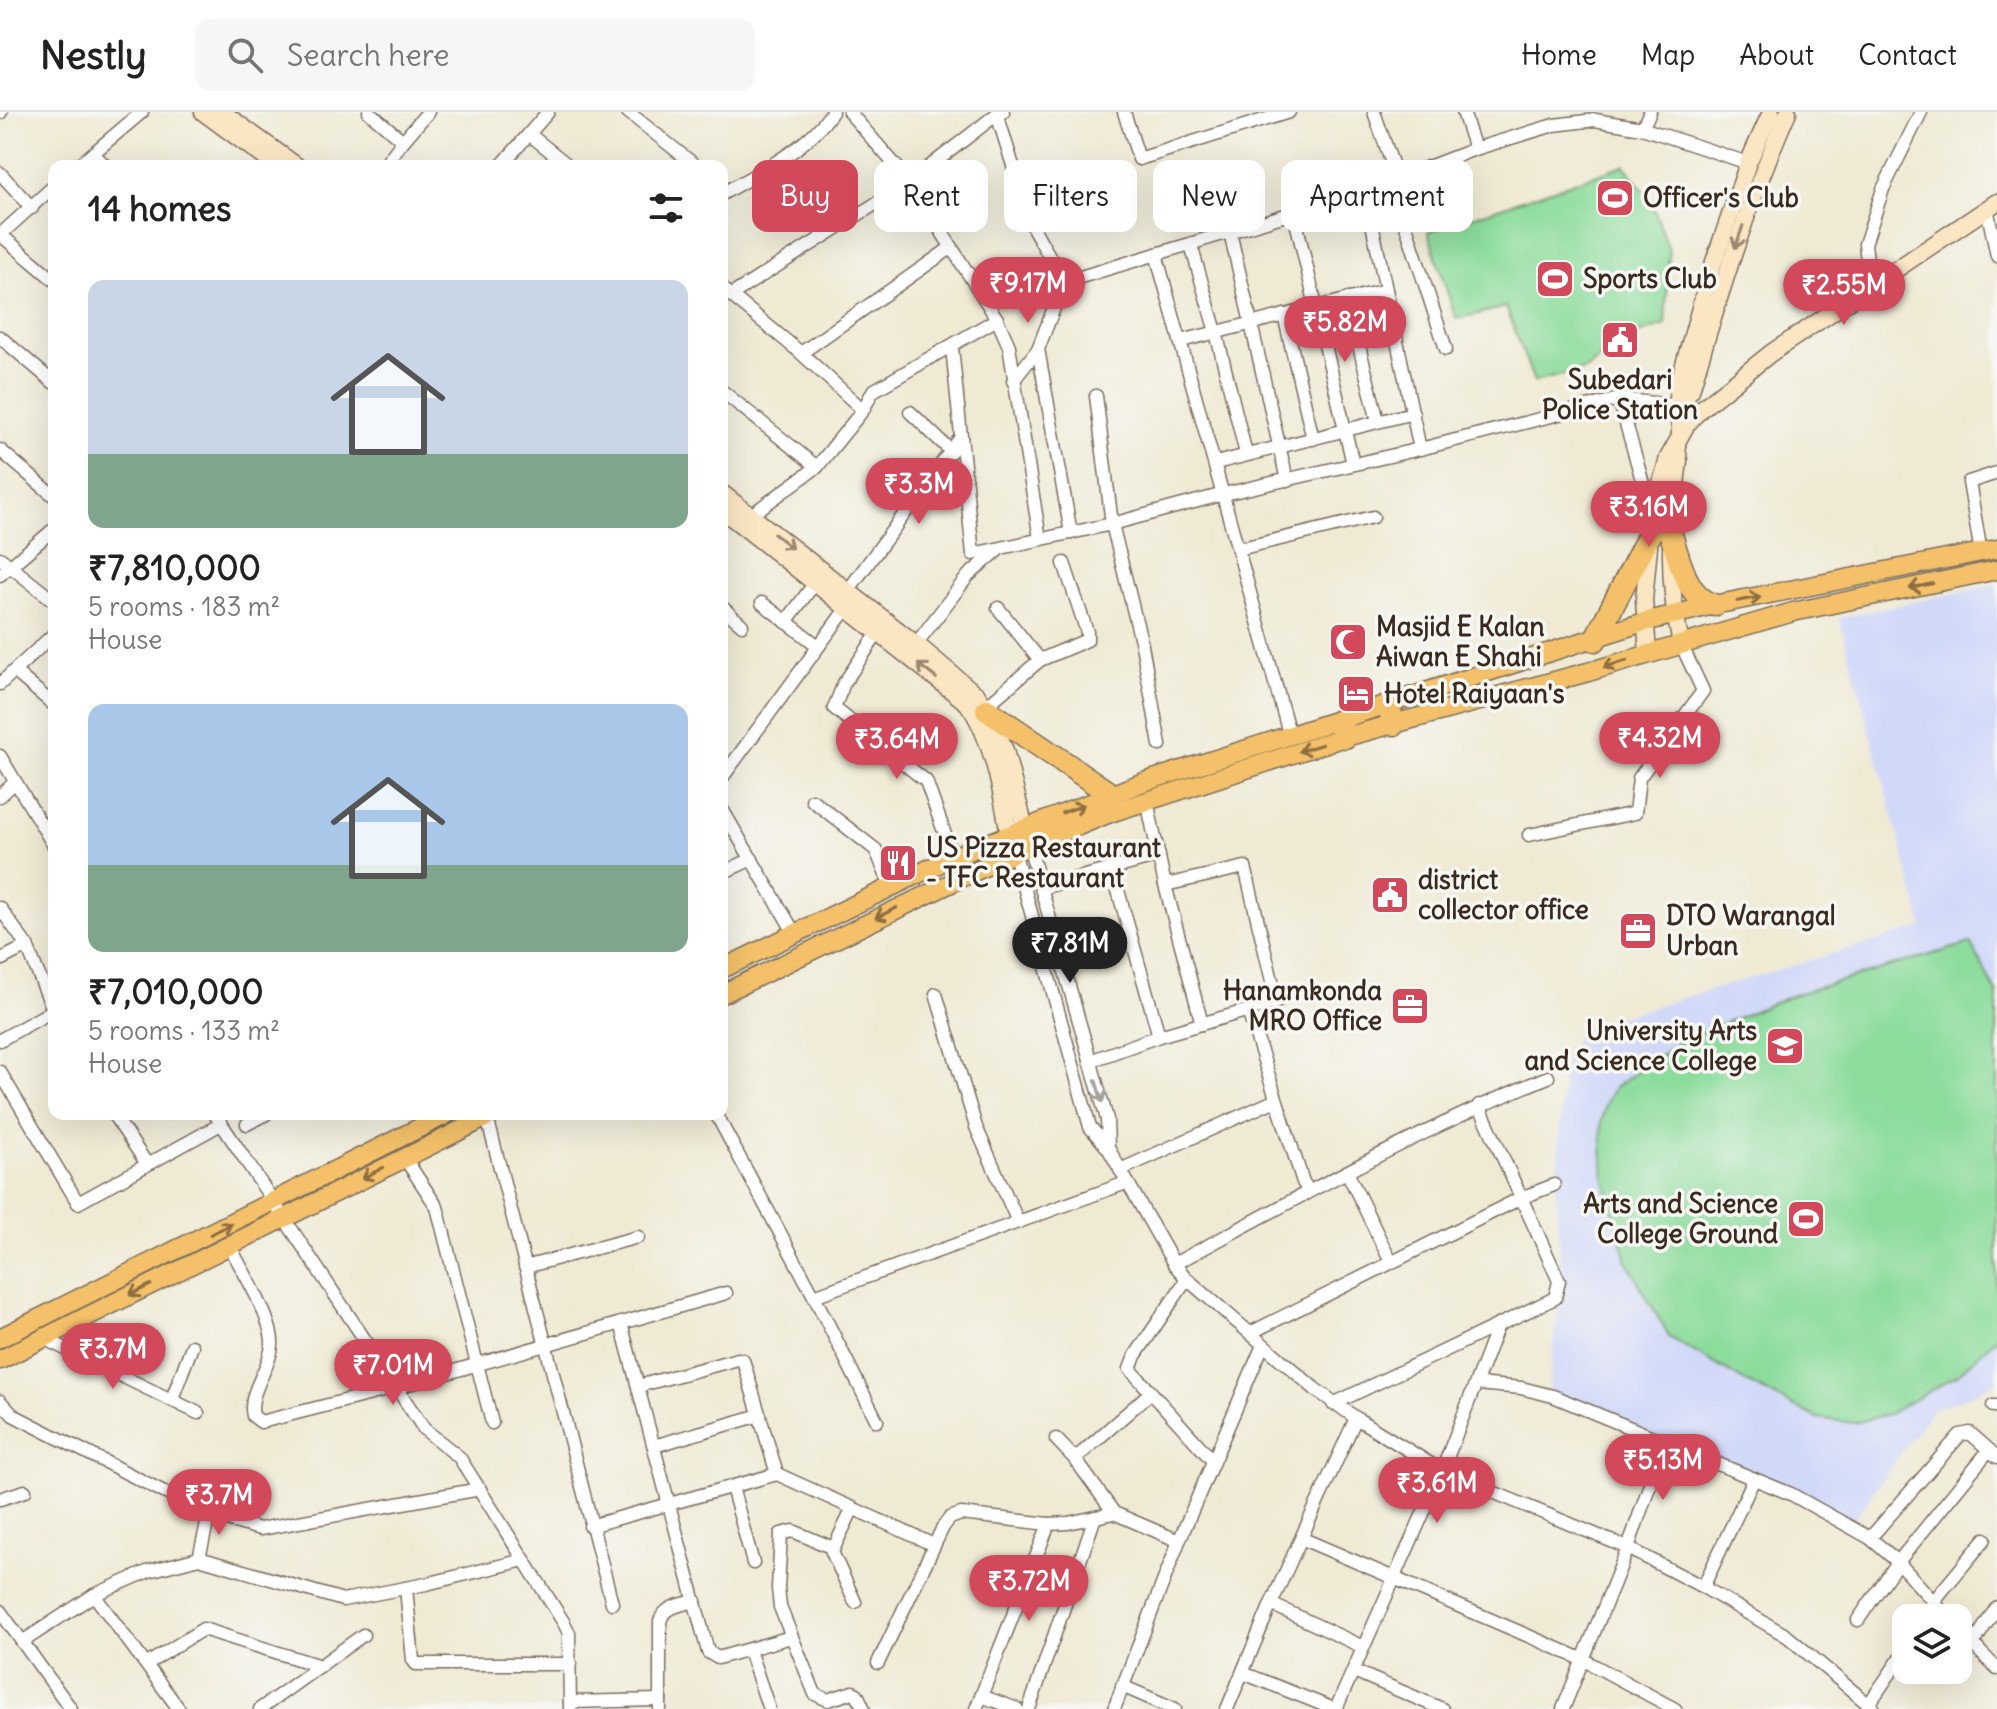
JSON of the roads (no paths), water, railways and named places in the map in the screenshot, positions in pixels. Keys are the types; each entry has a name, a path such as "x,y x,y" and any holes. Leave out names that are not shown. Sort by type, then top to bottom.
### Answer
{"highway":[{"path":"1657,527 1688,583 1705,603 1714,605"},
{"path":"1595,640 1657,527"},
{"path":"986,708 1112,795"}],"main road":[{"path":"728,966 953,857 1147,801 1644,622 1714,605 1989,551"},
{"path":"1391,714 1588,672 1793,612 1997,570"},
{"path":"728,991 1112,795 1141,783 1290,737 1342,729"},
{"path":"0,1338 435,1120"},
{"path":"0,1360 482,1120"}],"street":[{"path":"86,160 142,112"},
{"path":"203,112 268,160"},
{"path":"222,112 289,160"},
{"path":"369,112 403,141"},
{"path":"389,160 428,112"},
{"path":"506,160 548,112"},
{"path":"628,112 688,160"},
{"path":"728,188 778,161 819,130 832,112"},
{"path":"849,112 891,160"},
{"path":"1124,112 1139,159 1288,112"},
{"path":"1374,112 1388,160"},
{"path":"1463,112 1475,149"},
{"path":"1642,128 1650,112"},
{"path":"1657,527 1679,461 1677,389 1709,276 1748,163 1771,112"},
{"path":"1679,405 1691,390 1728,266 1763,168 1788,112"},
{"path":"1870,285 1865,244 1883,189 1921,112"},
{"path":"939,160 1000,113 1031,224 1064,282"},
{"path":"1445,160 1554,125 1595,120 1642,128 1748,163"},
{"path":"529,134 562,160"},
{"path":"93,154 100,160"},
{"path":"0,173 32,208"},
{"path":"48,192 0,235 48,275"},
{"path":"728,291 874,204"},
{"path":"1648,653 1644,622 1668,458 1687,424 1712,399 1771,353 1992,205 1997,256"},
{"path":"942,232 997,319 1009,346 1040,539"},
{"path":"1064,282 1230,232 1287,480"},
{"path":"1298,232 1353,464"},
{"path":"1374,232 1420,449"},
{"path":"1410,232 1446,349"},
{"path":"1191,245 1246,454"},
{"path":"801,353 952,247"},
{"path":"1156,254 1290,737"},
{"path":"1013,381 1038,349 1064,282"},
{"path":"1181,341 1386,290"},
{"path":"728,293 801,353 863,410"},
{"path":"1347,299 1378,421"},
{"path":"1284,315 1313,439"},
{"path":"751,515 817,467 863,410 873,391 997,319"},
{"path":"0,337 48,378"},
{"path":"952,347 973,554 1112,524 1619,399 1679,405"},
{"path":"1038,349 1071,533"},
{"path":"728,396 817,467"},
{"path":"1096,396 1112,524 1142,645 1160,745"},
{"path":"1529,835 1635,813 1639,778 1703,691 1681,644 1657,527 1619,399"},
{"path":"910,412 951,451"},
{"path":"1216,463 1413,413"},
{"path":"728,769 961,437"},
{"path":"0,450 48,491"},
{"path":"1989,551 1969,482 1997,473"},
{"path":"728,498 847,600 878,633 973,710 1019,840 1041,888 1107,1119 1108,1148"},
{"path":"728,515 814,584 847,600 916,644 977,695 986,708 1005,750 1019,840 1090,1127 1108,1148 1174,1264 1187,1279 1333,1404 1442,1471 1628,1548 1703,1587 1787,1636 1871,1707 1892,1673"},
{"path":"1238,549 1373,517"},
{"path":"48,533 3,566 48,597"},
{"path":"916,644 968,576 1001,548"},
{"path":"986,708 1040,660 1083,642 1088,636 1064,563"},
{"path":"786,622 814,584"},
{"path":"762,603 813,642"},
{"path":"998,608 1040,660"},
{"path":"728,612 742,625"},
{"path":"878,633 844,683 834,708 926,781 953,857"},
{"path":"0,684 48,640"},
{"path":"14,671 48,700"},
{"path":"0,756 48,830"},
{"path":"0,796 15,782"},
{"path":"812,800 876,850 891,887"},
{"path":"1147,801 1165,885 1202,1024"},
{"path":"728,819 794,932"},
{"path":"1041,888 1112,862 1159,856"},
{"path":"728,870 752,859"},
{"path":"1112,862 1159,1036"},
{"path":"1090,1061 1159,1036 1277,1002 1245,867 1165,885"},
{"path":"0,908 27,946 48,997"},
{"path":"0,960 27,946"},
{"path":"936,994 976,1127 1018,1222"},
{"path":"1248,1011 1308,1190"},
{"path":"0,1040 48,1014"},
{"path":"0,1072 78,1203 216,1120"},
{"path":"1174,1264 1308,1190 1479,1105 1548,1077"},
{"path":"1120,1170 1276,1100"},
{"path":"1333,1404 1555,1298 1559,1290 1559,1281 1479,1105"},
{"path":"117,1120 147,1164"},
{"path":"219,1120 424,1429 459,1457 567,1628 570,1705 660,1705 659,1632 662,1613 695,1601"},
{"path":"247,1124 255,1120"},
{"path":"491,1120 525,1267 612,1603"},
{"path":"719,1120 877,1421"},
{"path":"404,1157 437,1207 492,1423"},
{"path":"1347,1172 1391,1262"},
{"path":"814,1296 1126,1183"},
{"path":"1250,1333 1521,1198 1554,1185"},
{"path":"525,1267 638,1237"},
{"path":"229,1245 259,1302 271,1334 268,1360 251,1406 256,1421 269,1421 395,1388 726,1293"},
{"path":"1187,1279 1130,1369 1213,1461"},
{"path":"621,1323 710,1655 718,1658 791,1637"},
{"path":"1243,1673 1335,1709 1442,1471 1498,1325"},
{"path":"43,1338 198,1413"},
{"path":"1114,1709 1179,1541 1263,1345"},
{"path":"172,1399 192,1346"},
{"path":"638,1386 738,1359 747,1365 777,1474"},
{"path":"1477,1384 1538,1391 1791,1494 1870,1538 1898,1562 1934,1604 1985,1539"},
{"path":"1075,1459 1150,1393"},
{"path":"0,1401 13,1415 209,1515 244,1526 275,1528 480,1489"},
{"path":"654,1446 760,1415"},
{"path":"1227,1709 1356,1418"},
{"path":"1858,1620 1898,1562 1993,1454 1970,1433 1960,1435 1870,1538"},
{"path":"1056,1439 1075,1459 1114,1513 1179,1541"},
{"path":"1563,1709 1628,1548 1664,1443"},
{"path":"590,1526 777,1474 934,1545"},
{"path":"1703,1587 1754,1479"},
{"path":"732,1487 753,1563"},
{"path":"0,1499 25,1491"},
{"path":"853,1508 833,1548 833,1557 855,1602"},
{"path":"878,1663 950,1518 961,1514 1049,1524 1114,1513"},
{"path":"199,1558 209,1515"},
{"path":"1029,1709 1095,1517"},
{"path":"976,1709 1049,1524"},
{"path":"833,1548 793,1531 781,1534 778,1598 815,1694 828,1700 853,1692 864,1709"},
{"path":"1303,1539 1582,1659 1675,1709"},
{"path":"22,1642 94,1595 149,1571 199,1558 343,1600 524,1560"},
{"path":"406,1588 416,1664 570,1664"},
{"path":"94,1595 179,1709"},
{"path":"1271,1604 1363,1647"},
{"path":"1997,1607 1973,1644 1997,1669"},
{"path":"0,1611 71,1709"},
{"path":"147,1664 203,1629 320,1666"},
{"path":"260,1709 363,1635"},
{"path":"749,1650 769,1709"},
{"path":"1354,1671 1442,1709"},
{"path":"1122,1686 1175,1709"},
{"path":"981,1696 1017,1709"}],"place":[{"name":"Officer's Club","path":"1615,198"},
{"name":"Sports Club","path":"1555,279"},
{"name":"Subedari Police Station","path":"1620,340"},
{"name":"Masjid E Kalan Aiwan E Shahi","path":"1348,642"},
{"name":"Hotel Raiyaan's","path":"1356,694"},
{"name":"US Pizza Restaurant - TFC Restaurant","path":"898,863"},
{"name":"district collector office","path":"1390,895"},
{"name":"DTO Warangal Urban","path":"1638,931"},
{"name":"Hanamkonda MRO Office","path":"1410,1006"},
{"name":"University Arts and Science College","path":"1785,1046"},
{"name":"Arts and Science College Ground","path":"1806,1219"}]}
